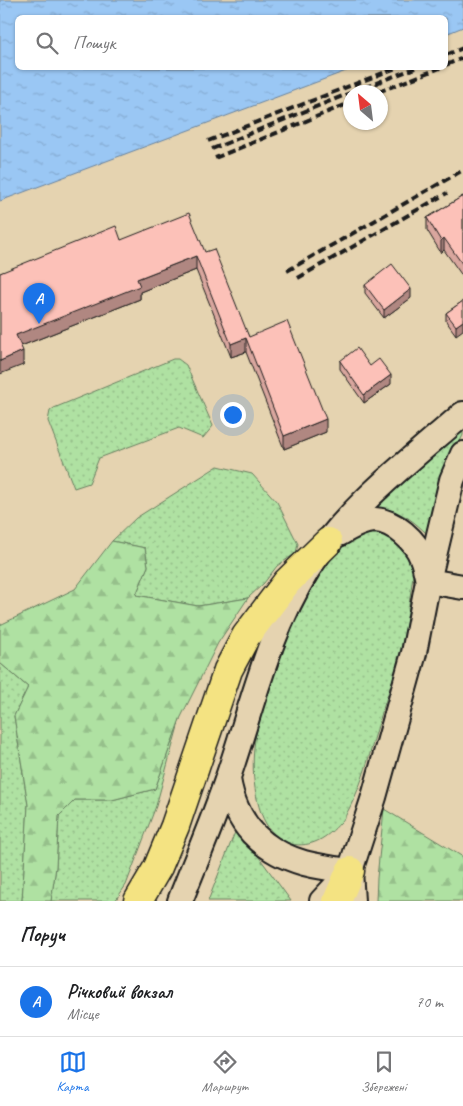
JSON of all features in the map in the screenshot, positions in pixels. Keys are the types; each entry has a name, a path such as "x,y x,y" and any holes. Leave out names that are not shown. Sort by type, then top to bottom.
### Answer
{"main road":[{"path":"138,901 158,867 175,826 228,670 246,636 287,582 328,542"},
{"path":"337,901 350,871"}],"street":[{"path":"180,901 228,779 256,685 273,639 292,597 308,569 328,542 367,498 463,414"},
{"path":"352,901 350,871 374,797 414,653 428,581 452,480 463,454"},
{"path":"328,542 353,525 375,520 396,527 413,543 422,557 428,581"},
{"path":"428,581 463,587"},
{"path":"228,779 231,797 239,815 255,837 276,852 304,863 350,871"},
{"path":"322,901 350,871"}],"green space":[{"path":"173,359 178,359 186,365 213,426 203,438 179,428 99,458 89,483 74,488 48,421 50,411"},
{"path":"463,424 463,435 446,471 429,536 410,519 397,512 372,507"},
{"path":"218,466 252,474 277,502 298,544 296,553 277,566 264,583 248,598 198,606 136,595 148,566 145,548 112,541 136,518"},
{"path":"367,534 383,534 401,546 414,567 402,645 359,788 345,817 330,833 318,841 305,845 291,844 272,832 261,813 255,788 253,764 260,716 266,693 284,647 317,578 341,546 351,538"},
{"path":"112,541 145,548 148,566 136,595 198,606 248,598 218,643 180,719 155,789 112,800 75,800 59,816 56,867 51,901 22,901 28,805 14,716 28,687 0,663 0,625 75,589"},
{"path":"0,663 28,687 14,716 28,805 22,901 0,901"},
{"path":"180,719 156,806 126,885 115,901 51,901 56,867 59,816 75,800 112,800 155,789"},
{"path":"384,809 463,857 463,901 376,901"},
{"path":"237,827 291,901 208,901"}],"water":[{"path":"0,0 463,0 463,27 448,33 448,15 15,15 15,70 349,70 0,201"}],"building":[{"path":"463,196 463,265 444,238 441,241 427,218"},
{"path":"189,213 205,252 214,249 249,337 287,321 326,419 284,436 246,338 231,344 196,256 137,279 140,286 16,335 23,351 0,361 0,273 116,226 121,240"},
{"path":"392,264 411,289 384,310 365,285"},
{"path":"463,301 463,321 456,326 446,313"},
{"path":"357,348 370,366 379,359 391,375 364,395 340,361"}],"railway":[{"path":"448,54 463,48"},
{"path":"448,64 463,58"},
{"path":"208,141 391,70"},
{"path":"371,85 410,70"},
{"path":"388,88 435,70"},
{"path":"212,149 343,96"},
{"path":"215,158 343,106"},
{"path":"287,271 463,170"},
{"path":"298,278 447,193"}],"place":[{"name":"Річковий вокзал","path":"39,324"}]}
